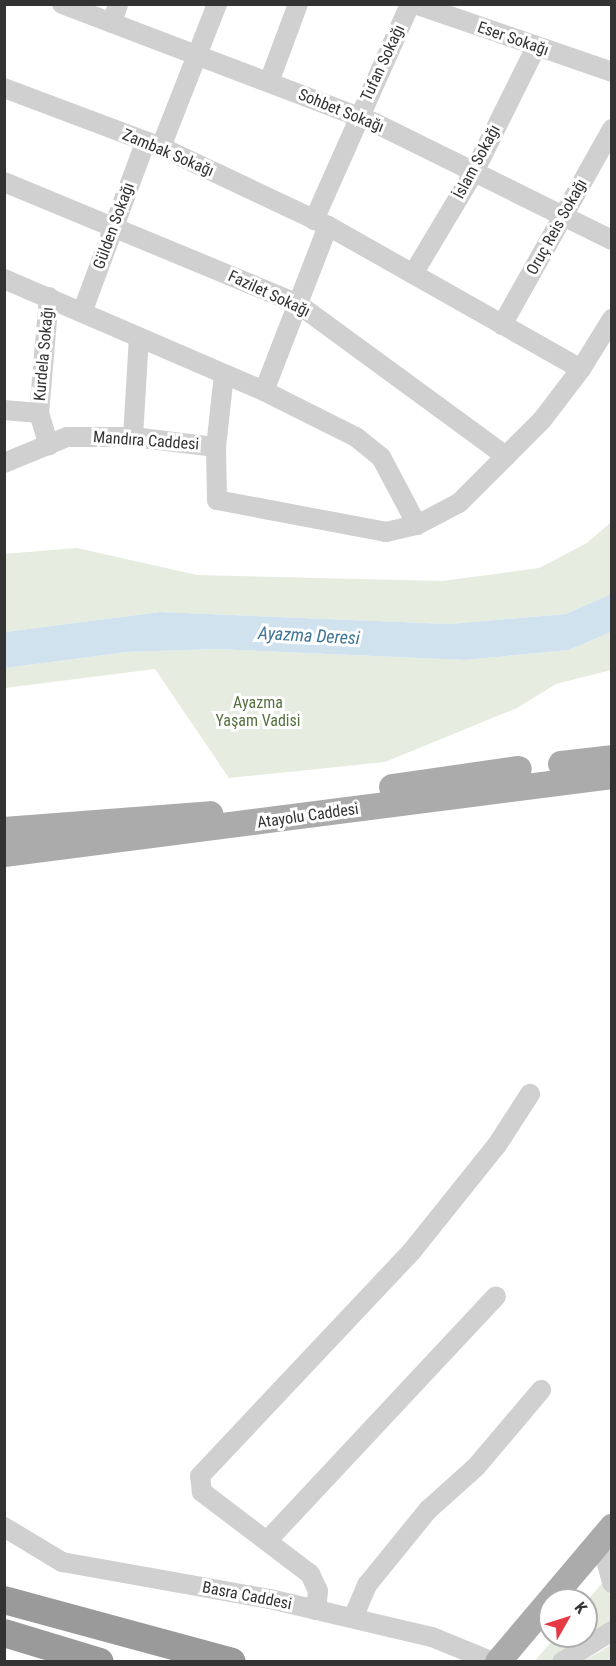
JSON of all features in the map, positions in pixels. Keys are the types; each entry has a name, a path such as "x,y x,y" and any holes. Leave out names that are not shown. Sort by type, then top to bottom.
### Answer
{"highway":[{"path":"4,1600 232,1662"},
{"path":"4,1633 100,1662"}],"main road":[{"name":"Atayolu Caddesi","path":"4,830 211,814 612,758"},
{"name":"Atayolu Caddesi","path":"4,854 612,776"},
{"path":"496,1662 612,1527"},
{"path":"585,1588 610,1565"},
{"path":"520,1662 538,1640"}],"street":[{"name":"Sohbet Sokağı","path":"62,4 115,14 198,55 359,116 612,240"},
{"name":"Gülden Sokağı","path":"83,310 114,225 198,55 217,4"},
{"path":"268,82 298,4"},
{"name":"Tufan Sokağı","path":"264,391 298,303 321,223 359,116 410,4"},
{"name":"Eser Sokağı","path":"415,4 612,72"},
{"name":"İslam Sokağı","path":"413,274 474,172 536,47"},
{"name":"Zambak Sokağı","path":"4,88 153,144 321,223 581,369"},
{"name":"Oruç Reis Sokağı","path":"502,325 612,129"},
{"name":"Fazilet Sokağı","path":"4,182 114,225 298,303 506,456"},
{"path":"4,279 83,310 264,391 356,437 381,457 417,525 459,503 506,456 581,369 612,319"},
{"name":"Kurdela Sokağı","path":"49,297 39,414 49,446"},
{"path":"133,438 139,337"},
{"path":"216,447 224,375"},
{"path":"4,410 39,414"},
{"name":"Mandıra Caddesi","path":"4,463 68,437 133,438 216,447 217,500 386,532 417,525"},
{"path":"316,1610 318,1591 310,1574 202,1492 200,1476 412,1251 497,1145 530,1094"},
{"path":"267,1541 496,1296"},
{"path":"353,1618 367,1585 428,1510 476,1467 541,1390"},
{"name":"Basra Caddesi","path":"4,1527 62,1562 353,1618 460,1646 496,1662"},
{"path":"562,1662 612,1631"}],"green space":[{"path":"611,522 611,594 566,614 449,624 160,612 5,632 4,554 77,548 197,575 442,581 539,568 587,543"},
{"name":"Ayazma Yaşam Vadisi","path":"611,632 611,670 556,684 517,708 385,762 229,778 155,669 5,688 4,668 127,652 216,649 465,660 569,650"},
{"path":"604,1581 611,1597 611,1625 598,1633 598,1588"},
{"path":"611,1644 611,1661 583,1661 603,1650"},
{"path":"546,1648 573,1648 552,1661 534,1662"}],"water":[{"name":"Ayazma Deresi","path":"611,594 611,632 569,650 465,660 216,649 127,652 5,668 5,632 160,612 449,624 566,614"}]}
